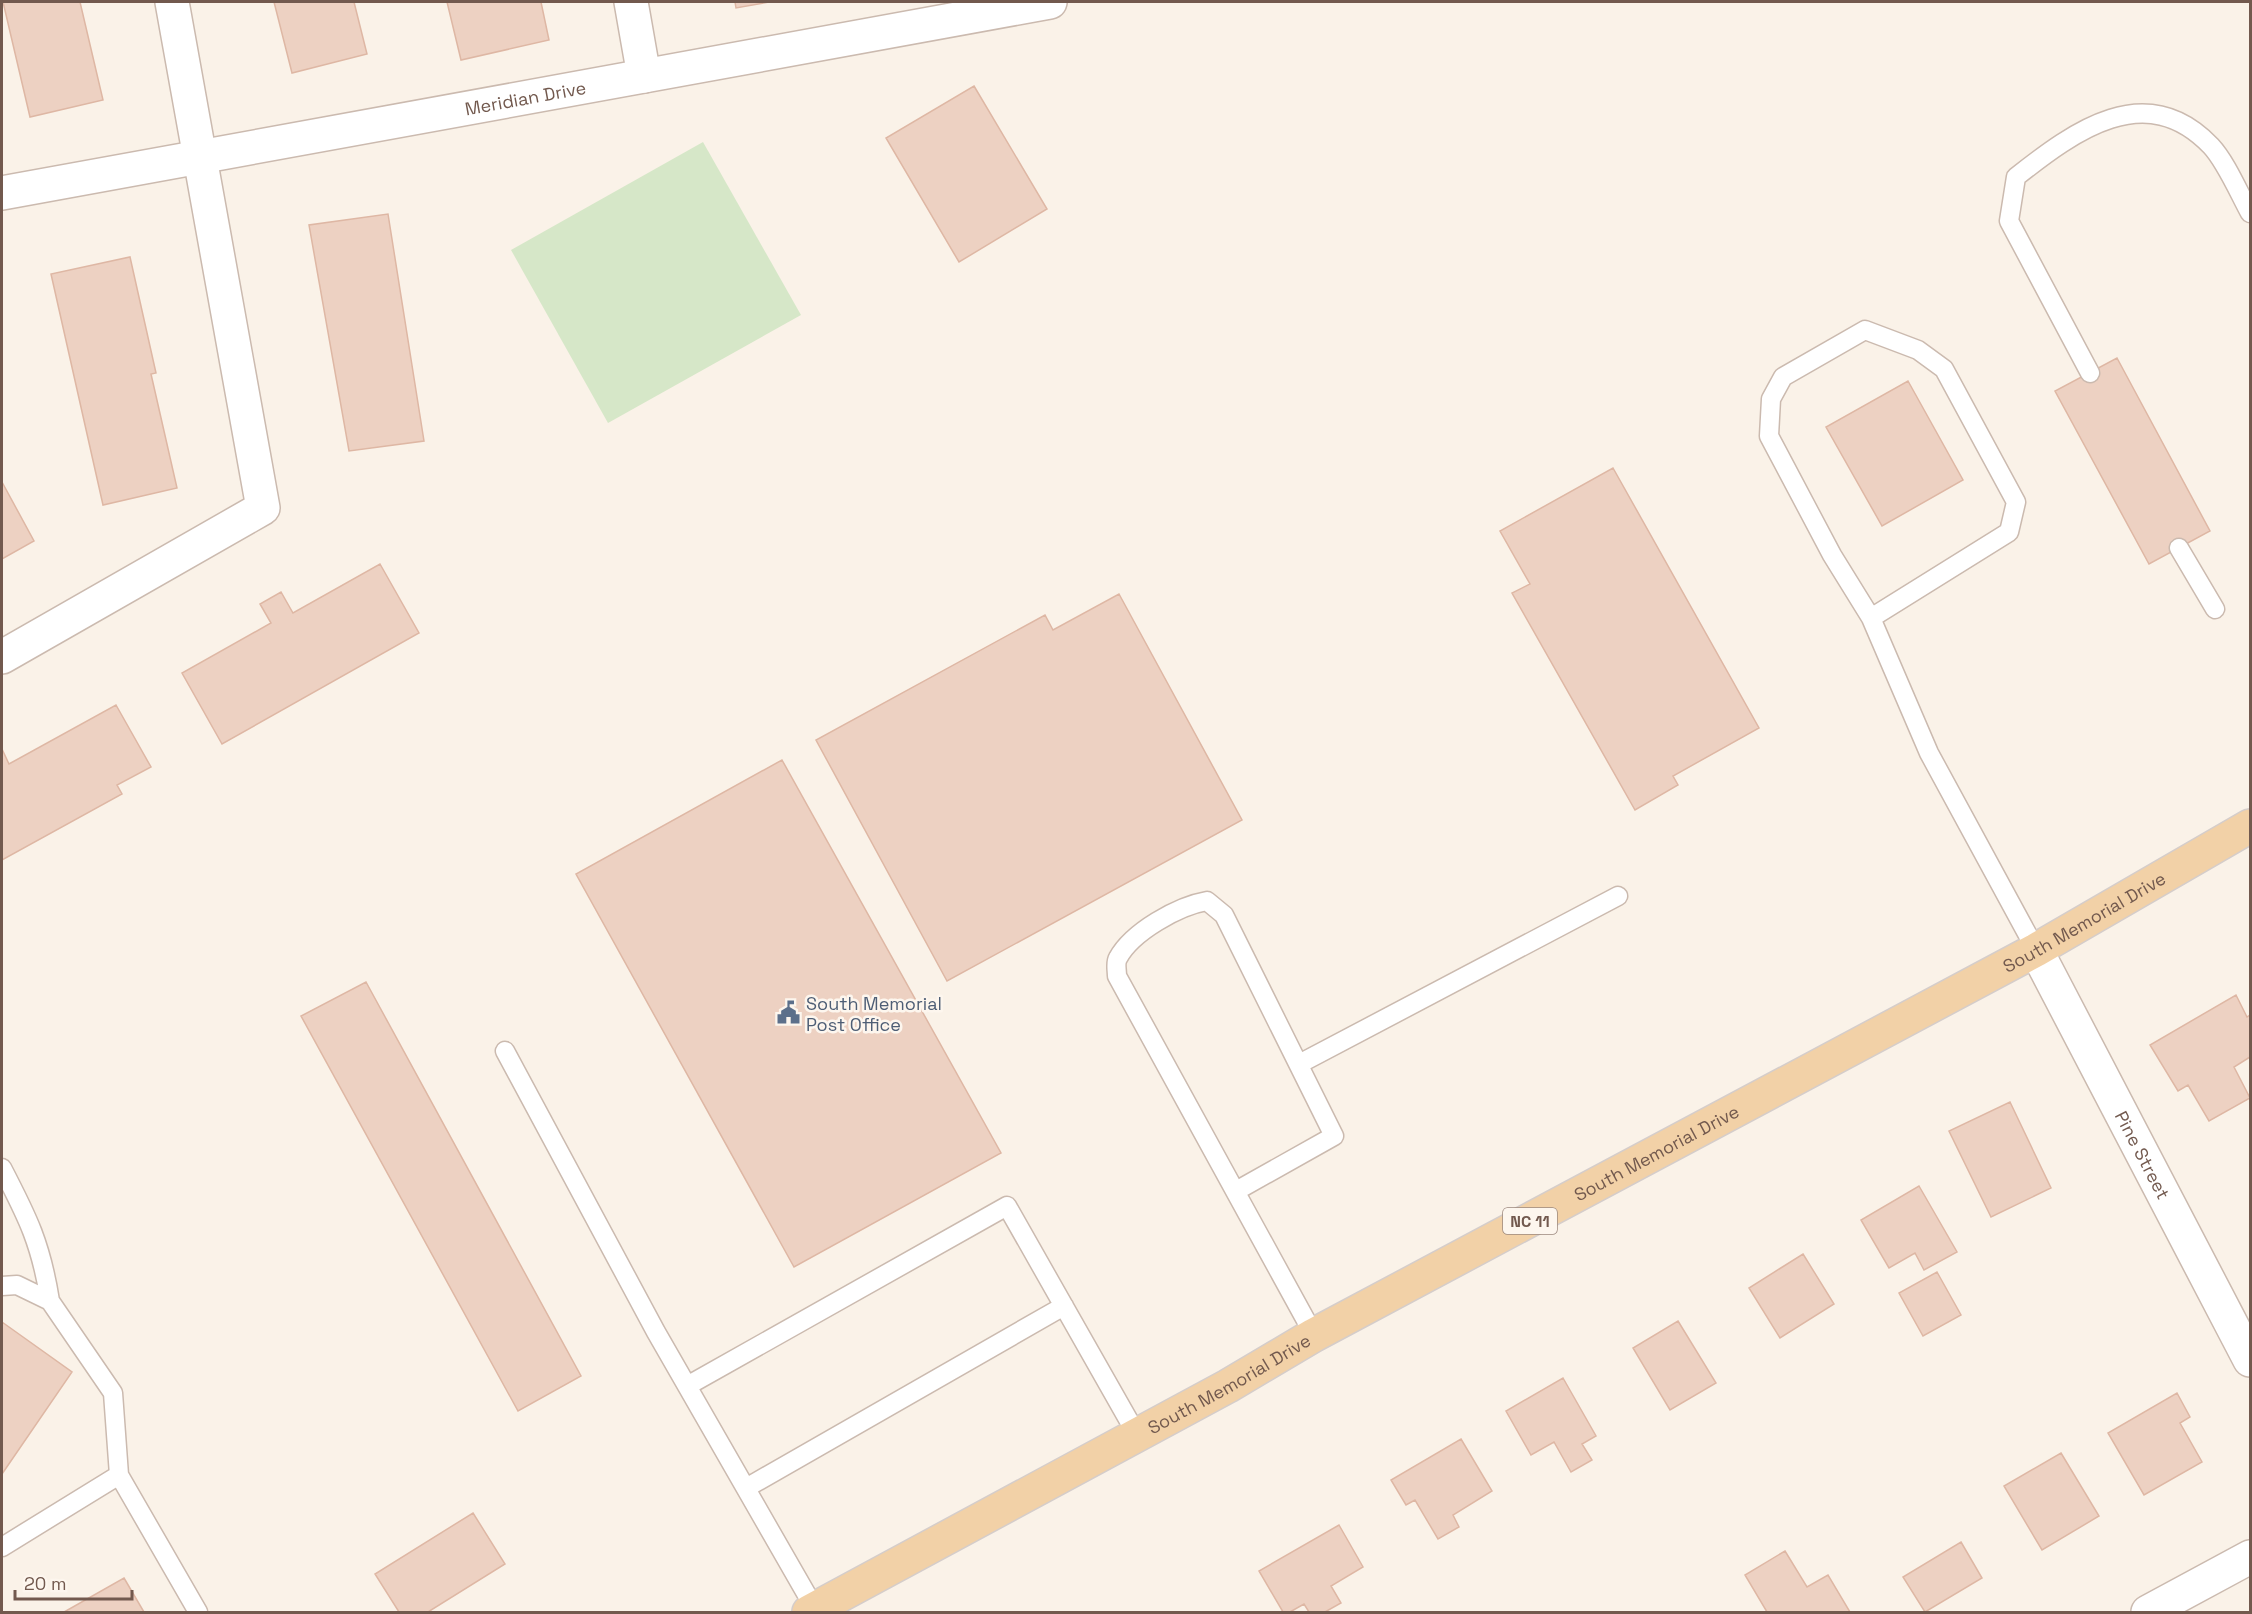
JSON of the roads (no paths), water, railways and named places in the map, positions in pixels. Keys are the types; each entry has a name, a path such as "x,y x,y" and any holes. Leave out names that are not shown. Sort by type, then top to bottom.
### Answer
{"main road":[{"name":"South Memorial Drive","path":"828,1607 1314,1335 2036,950 2250,826"}],"street":[{"path":"2,657 263,508 172,2"},
{"path":"630,2 644,76"},
{"name":"Meridian Drive","path":"2,193 1050,2"},
{"name":"Pine Street","path":"2036,950 2250,1360"},
{"path":"2148,1612 2250,1557"}],"lane":[{"path":"2090,373 2008,221 2016,177 2051,149 2114,115 2150,112 2187,124 2213,147 2250,213"},
{"path":"1871,618 2009,532 2016,502 1944,369 1918,350 1865,330 1783,377 1771,399 1769,436 1832,555 1871,618 1929,753 2036,950"},
{"path":"2179,548 2215,609"},
{"path":"1299,1064 1618,896"},
{"path":"1236,1191 1334,1136 1224,915 1206,901 1190,904 1134,936 1117,960 1117,976 1314,1335"},
{"path":"505,1051 687,1386 746,1488 828,1607"},
{"path":"2,1168 9,1200 41,1250 50,1301 113,1393 119,1475 198,1612"},
{"path":"687,1386 1007,1206 1137,1435"},
{"path":"2,1286 17,1285 50,1301"},
{"path":"746,1488 1064,1306"},
{"path":"2,1547 119,1475"}],"place":[{"name":"South Memorial Post Office","path":"788,1013"}]}
